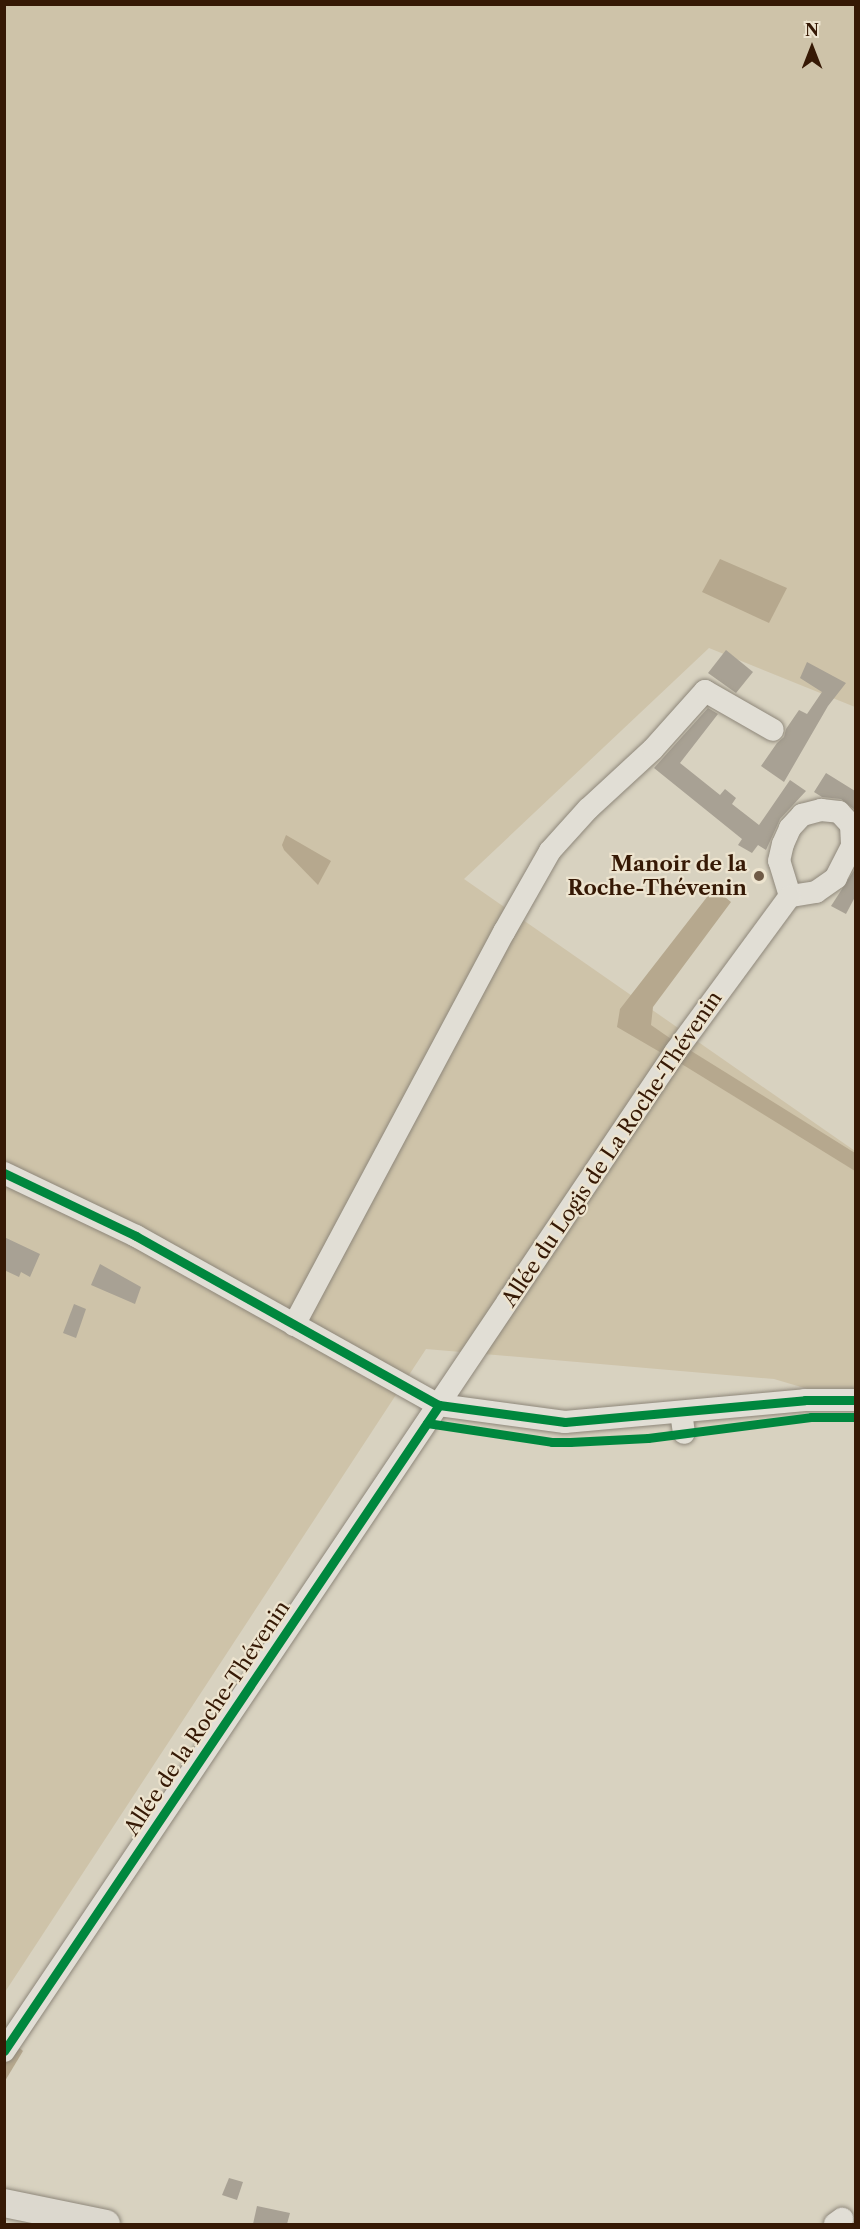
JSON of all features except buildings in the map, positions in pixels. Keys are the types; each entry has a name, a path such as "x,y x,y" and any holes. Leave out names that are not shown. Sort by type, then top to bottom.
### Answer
{"main road":[{"path":"4,2203 106,2224"}],"street":[{"path":"294,1325 504,932 550,851 588,809 653,748 705,691 772,730"},
{"name":"Allée du Logis de La Roche-Thévenin","path":"439,1405 676,1051 790,896"},
{"path":"4,1173 136,1236 439,1405 565,1422 683,1422 805,1400 855,1400"},
{"name":"Allée de la Roche-Thévenin","path":"4,2051 439,1405"}],"shaded area":[{"path":"5,5 855,5 855,707 709,648 464,879 855,1151 855,1403 774,1379 426,1349 5,1992"},
{"path":"720,559 787,588 769,623 702,592"},
{"path":"286,835 331,861 318,885 284,850 282,845"},
{"path":"714,888 731,902 653,1007 651,1025 674,1041 665,1055 617,1027 620,1009"},
{"path":"688,1049 855,1153 855,1171 680,1063"},
{"path":"15,2044 23,2051 5,2081 5,2059"}],"cycle path":[{"path":"4,1173 136,1236 439,1405 565,1422 805,1400 856,1400"},
{"path":"4,2051 439,1405"},
{"path":"427,1423 552,1442 570,1442 648,1438 811,1417 856,1417"}],"place":[{"name":"Manoir de la Roche-Thévenin","path":"759,876"}]}
